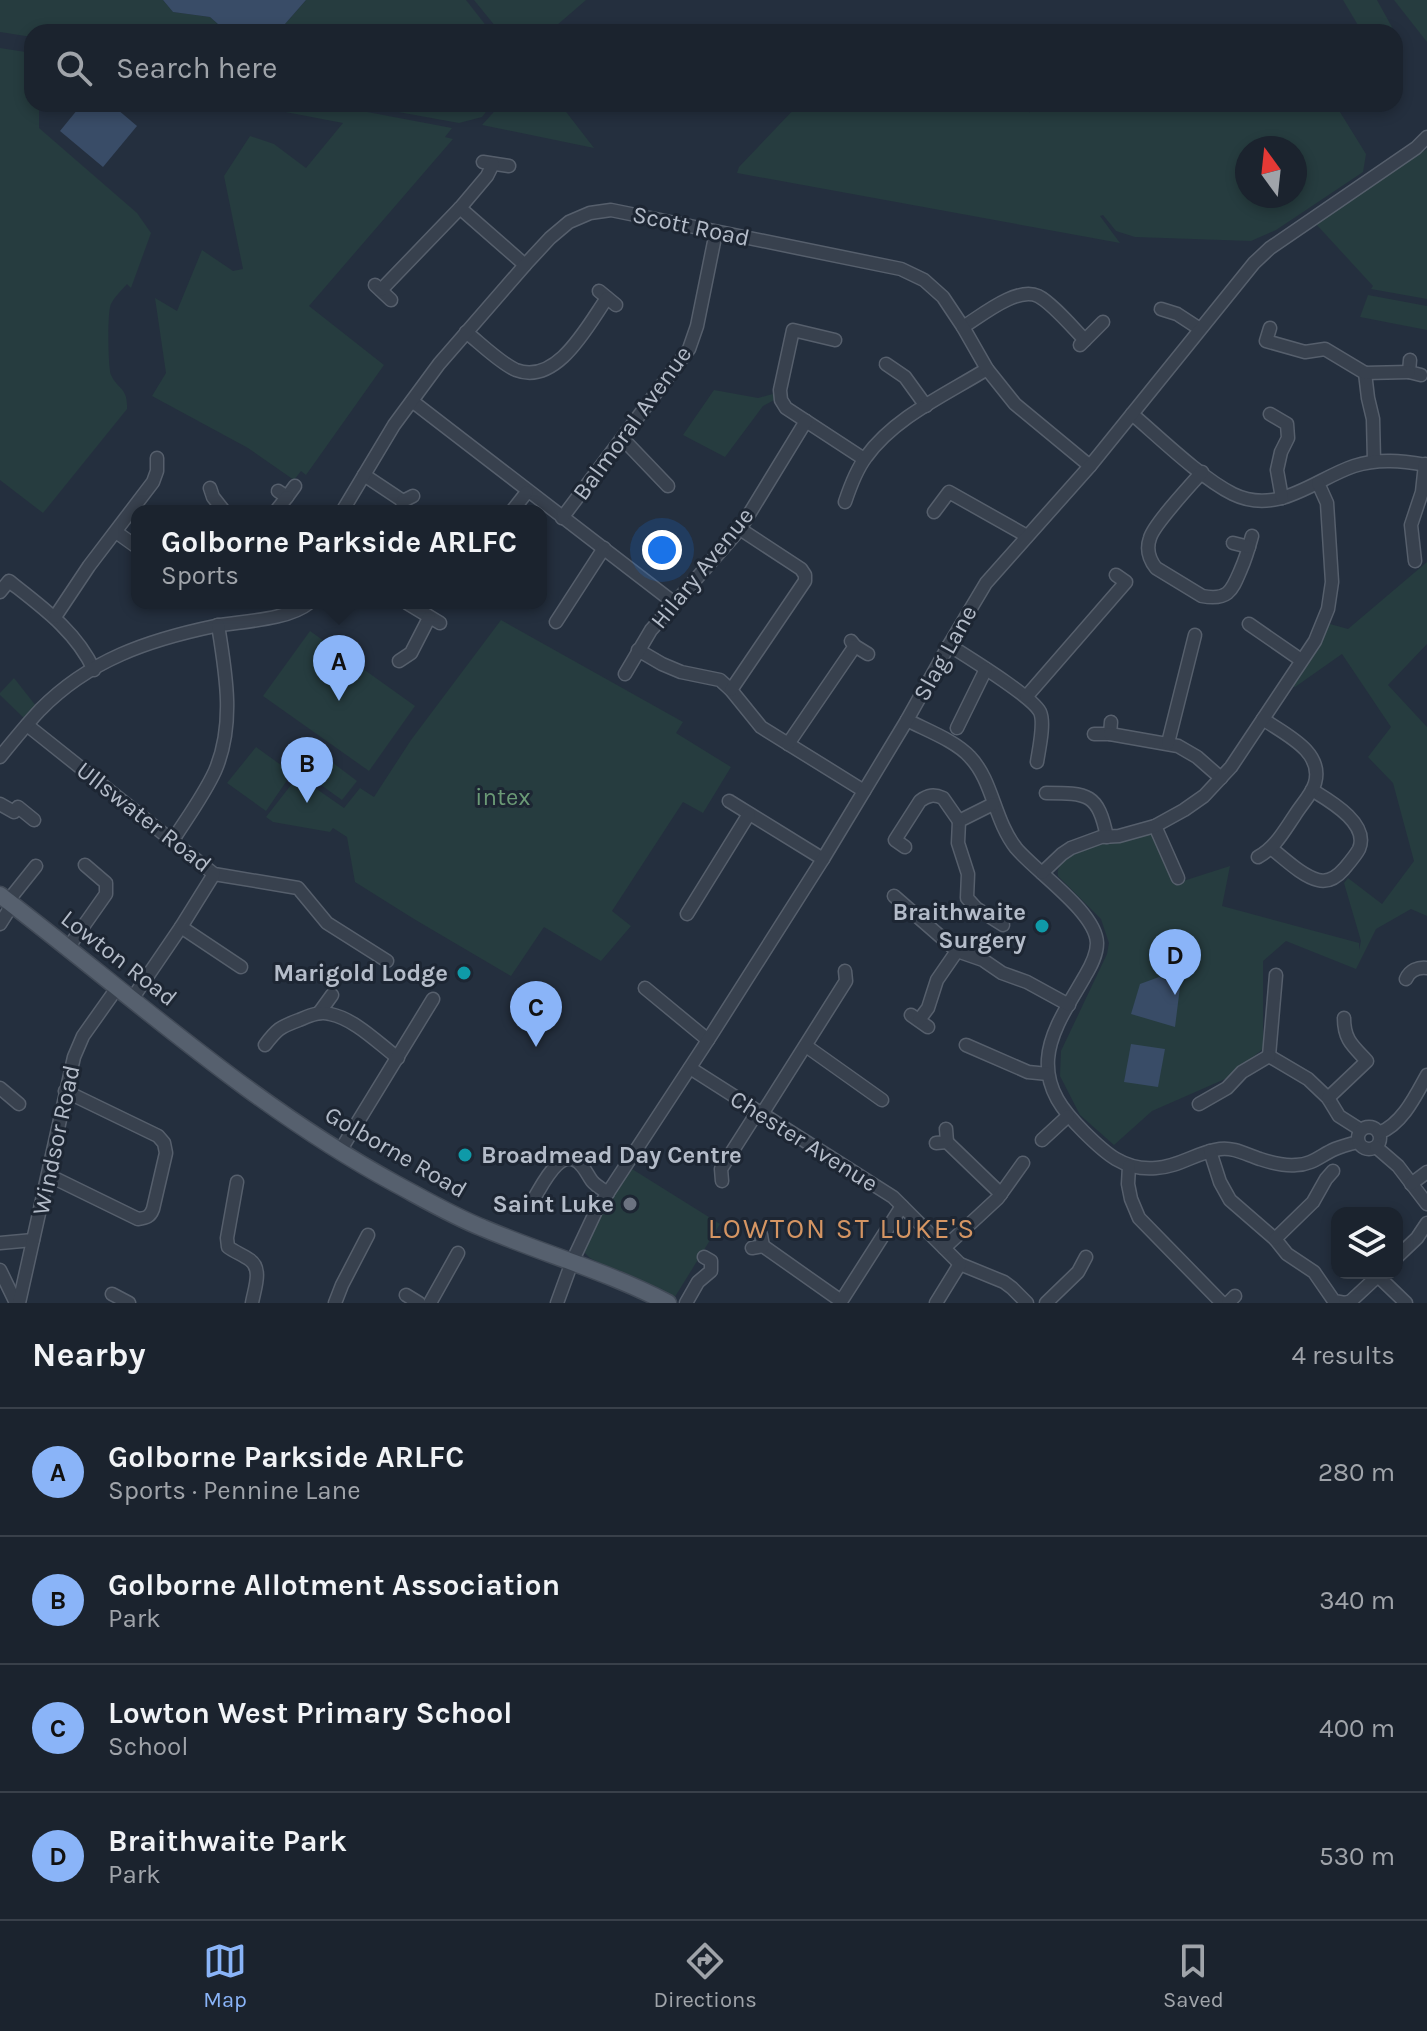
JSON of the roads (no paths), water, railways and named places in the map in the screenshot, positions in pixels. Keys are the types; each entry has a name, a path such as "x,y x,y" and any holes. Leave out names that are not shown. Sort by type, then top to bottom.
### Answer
{"main road":[{"name":"Lowton Road","path":"7,900 209,1059"},
{"name":"Golborne Road","path":"209,1059 340,1151 394,1182 482,1228 572,1262 658,1301"}],"street":[{"name":"Slag Lane","path":"557,1303 596,1211 823,859 986,583 1090,466 1262,254 1416,148 1427,137"},
{"path":"383,292 487,176 488,163 509,166"},
{"path":"460,208 525,265"},
{"name":"Scott Road","path":"346,505 389,433 445,356 561,228 579,217 600,211 621,211 908,271 934,288 951,308 987,369 1015,404 1090,466"},
{"name":"Balmoral Avenue","path":"562,518 689,349 697,326 716,232"},
{"path":"963,327 1012,296 1029,293 1042,298 1083,342 1103,322"},
{"path":"466,332 510,366 525,372 540,371 565,356 607,298"},
{"path":"1161,309 1177,314 1200,329"},
{"path":"1270,328 1262,341 1305,352 1325,349 1365,373 1413,369"},
{"path":"835,340 793,330 780,396 786,408 864,459"},
{"path":"886,364 905,377 926,406"},
{"path":"845,502 864,459 893,427 987,369"},
{"path":"1365,373 1373,419 1374,461"},
{"path":"412,401 544,505"},
{"path":"1132,414 1202,472 1233,494 1244,497 1264,500 1282,498 1339,472 1374,461 1426,465 1422,492 1411,525 1418,553"},
{"path":"1270,414 1292,424 1277,470 1282,498"},
{"name":"Hilary Avenue","path":"625,674 651,630 673,602 740,529 806,421"},
{"path":"623,439 669,485"},
{"path":"136,505 153,482 157,471 156,456"},
{"path":"1202,472 1151,534 1148,550 1152,563 1161,572 1202,596 1217,597 1234,588 1251,541 1233,543"},
{"path":"364,475 406,503"},
{"path":"1042,873 1062,854 1084,842 1155,826 1195,803 1231,767 1315,641 1325,619 1331,591 1327,503 1318,483"},
{"path":"211,487 219,505"},
{"path":"279,505 287,491"},
{"path":"517,505 527,492"},
{"path":"934,512 949,492 1027,536"},
{"path":"547,507 673,602"},
{"path":"55,617 131,512"},
{"path":"731,690 805,581 801,569 740,529"},
{"path":"116,532 131,543"},
{"path":"556,622 604,548"},
{"path":"1026,697 1126,582 1116,575"},
{"path":"0,592 9,581 55,617 76,641 94,670"},
{"path":"261,609 262,618"},
{"path":"0,757 59,694 119,654 175,635 289,614 298,609"},
{"path":"397,662 411,653 435,621 416,609"},
{"path":"1249,624 1258,638 1301,660"},
{"path":"173,840 214,774 227,726 224,661 218,625"},
{"path":"1168,743 1199,640"},
{"path":"788,744 853,644 868,654"},
{"path":"949,645 1038,708 1041,715 1035,754"},
{"path":"638,650 681,672 720,680 761,727 864,791"},
{"path":"957,728 969,715 986,669"},
{"path":"1258,857 1272,849 1312,790 1316,774 1314,762 1301,744 1263,719"},
{"path":"907,720 962,749 971,757 985,781 999,821 1017,849 1089,920 1096,935 1094,960 1052,1039 1048,1074 1054,1094 1068,1116 1102,1151 1129,1166 1144,1168 1169,1167 1221,1149 1231,1149 1273,1163 1300,1165 1318,1159 1360,1136 1371,1127 1379,1133 1380,1141 1376,1147 1366,1150 1360,1136 1339,1116 1328,1098 1308,1079 1269,1056"},
{"name":"Ullswater Road","path":"27,725 214,874 298,888 327,923 387,961"},
{"path":"1094,734 1110,728 1168,743 1191,753 1221,778"},
{"path":"1272,849 1310,877 1322,881 1338,876 1359,850 1359,835 1348,815 1312,790"},
{"path":"1051,796 1078,794 1092,801 1102,815 1107,837"},
{"path":"897,845 920,801 932,795 943,798 959,821 958,843 968,874 967,898 976,908 993,912 1003,925"},
{"path":"729,801 823,859"},
{"path":"0,804 14,812 18,807 34,820"},
{"path":"959,821 993,804"},
{"path":"685,915 749,814"},
{"path":"1155,826 1167,863 1178,878"},
{"path":"68,948 106,894 106,883 85,865"},
{"path":"0,924 7,900 36,866"},
{"path":"132,999 214,874"},
{"path":"894,896 901,911 957,951 983,960 1002,973 1027,982 1069,1005"},
{"path":"181,927 241,967"},
{"path":"920,1021 928,1008 937,980 957,951"},
{"path":"1406,979 1409,973 1421,969 1411,953"},
{"path":"722,1181 721,1169 806,1046 846,981 845,971"},
{"path":"1269,1056 1276,975"},
{"name":"Windsor Road","path":"18,1303 78,1045 117,988"},
{"path":"645,988 708,1040"},
{"path":"319,1013 332,995"},
{"path":"340,1151 433,999"},
{"path":"265,1045 276,1030 319,1013 330,1014 349,1021 398,1058"},
{"path":"1328,1098 1367,1061 1349,1041 1344,1031 1344,1018"},
{"path":"966,1045 1028,1072 1048,1074"},
{"path":"806,1046 882,1100"},
{"path":"1199,1104 1227,1088 1242,1072 1269,1056"},
{"name":"Chester Avenue","path":"690,1068 893,1197 960,1264 1004,1282 1027,1303"},
{"path":"1379,1133 1395,1124 1415,1098 1427,1075"},
{"path":"0,1088 19,1104"},
{"path":"48,1175 138,1219 144,1219 153,1209 166,1153 164,1143 158,1136 65,1091"},
{"path":"1046,1131 1068,1116"},
{"path":"943,1138 1001,1194"},
{"path":"1376,1147 1398,1166 1427,1204"},
{"path":"1210,1151 1220,1182 1230,1200 1295,1260 1314,1272 1330,1297 1342,1303 1351,1301 1375,1279"},
{"path":"533,1200 557,1163 567,1159 578,1161 594,1184 608,1193"},
{"path":"944,1248 1001,1194 1023,1163"},
{"path":"1129,1166 1129,1192 1139,1218 1228,1301"},
{"path":"1275,1239 1313,1202 1333,1171"},
{"path":"1411,1184 1427,1172"},
{"path":"237,1182 228,1247 256,1266 252,1303"},
{"path":"758,1243 840,1302 902,1206"},
{"path":"1403,1251 1427,1223"},
{"path":"335,1303 368,1235"},
{"path":"0,1243 33,1240"},
{"path":"361,1248 376,1253"},
{"path":"430,1303 458,1253"},
{"path":"686,1303 698,1282 711,1271 709,1257"},
{"path":"1046,1303 1078,1272 1086,1257"},
{"path":"936,1303 960,1264"},
{"path":"0,1270 18,1303"},
{"path":"1384,1279 1406,1303"},
{"path":"112,1294 127,1302"},
{"path":"406,1295 419,1303"}],"water":[{"path":"163,0 306,0 285,24 218,24 210,17 173,12"},
{"path":"75,112 120,112 137,126 103,167 60,131"},
{"path":"1159,977 1180,987 1175,1027 1131,1014 1140,984"},
{"path":"1131,1044 1165,1049 1158,1087 1124,1082"}],"place":[{"name":"Golborne Parkside ARLFC","path":"339,701"},
{"name":"Golborne Allotment Association","path":"307,803"},
{"name":"Braithwaite Surgery","path":"1042,926"},
{"name":"Marigold Lodge","path":"464,973"},
{"name":"Braithwaite Park","path":"1175,995"},
{"name":"Lowton West Primary School","path":"536,1047"},
{"name":"Broadmead Day Centre","path":"465,1155"},
{"name":"Saint Luke","path":"630,1204"}],"district":[{"name":"LOWTON ST LUKE'S","path":"842,1228"}],"park label":[{"name":"intex","path":"503,797"}]}
